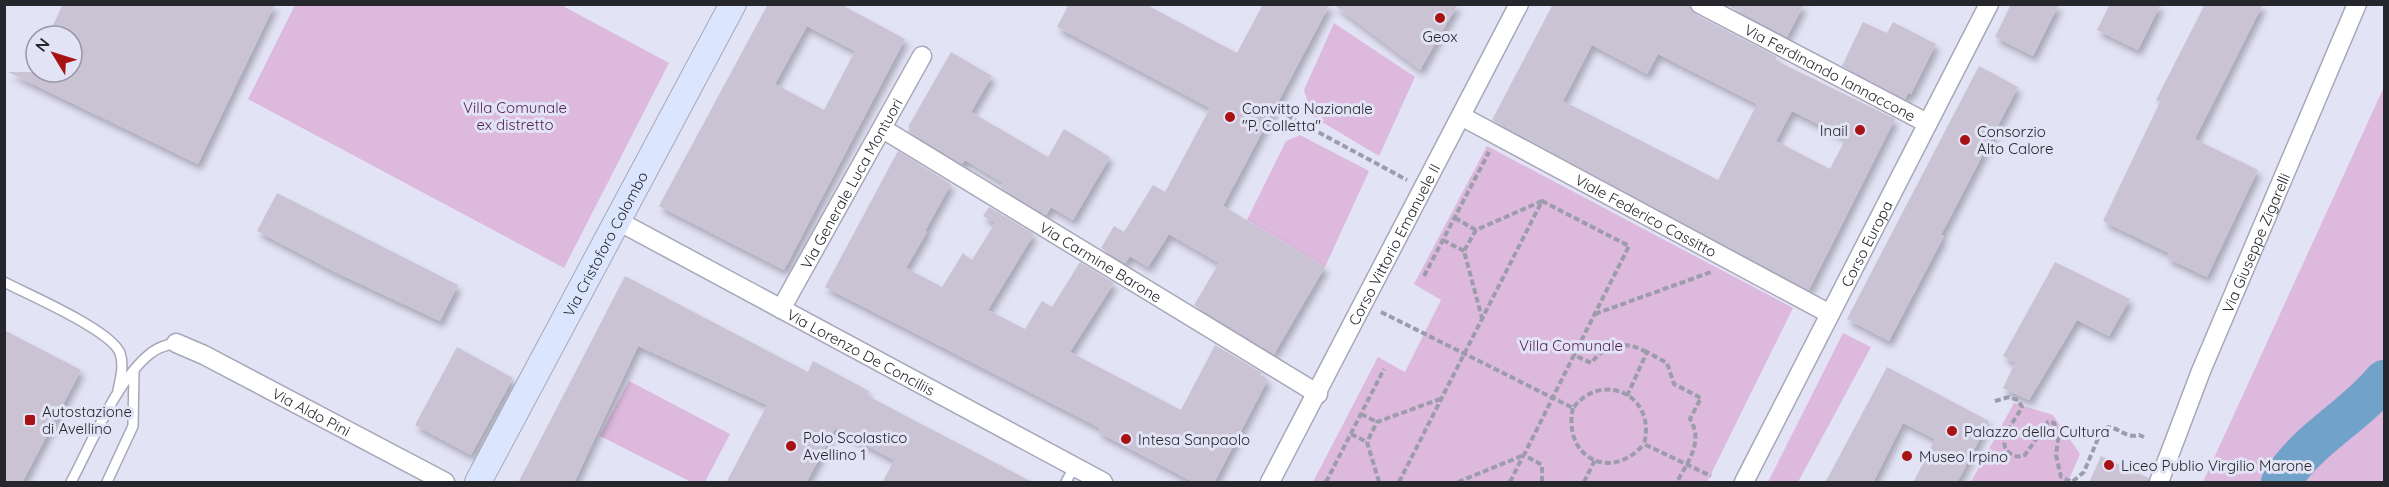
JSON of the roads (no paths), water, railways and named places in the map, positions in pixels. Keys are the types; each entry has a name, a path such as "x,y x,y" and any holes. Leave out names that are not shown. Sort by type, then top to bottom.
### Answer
{"street":[{"name":"Via Cristoforo Colombo","path":"478,483 733,4"},
{"name":"Corso Vittorio Emanuele II","path":"1270,483 1519,4"},
{"name":"Via Ferdinando Iannaccone","path":"1700,4 1928,123"},
{"name":"Corso Europa","path":"1744,483 1989,4"},
{"name":"Via Giuseppe Zigarelli","path":"2158,483 2205,360 2357,4"},
{"name":"Via Generale Luca Montuori","path":"781,309 922,56"},
{"name":"Viale Federico Cassitto","path":"1461,116 1830,314"},
{"name":"Via Carmine Barone","path":"883,129 1318,394"},
{"name":"Via Lorenzo De Conciliis","path":"618,221 781,309 1070,475 1103,483"},
{"name":"Via Aldo Pini","path":"176,343 204,355 445,483"}],"lane":[{"path":"4,282 91,326 115,344 120,351 122,362 117,394"},
{"path":"71,483 117,394 134,371 152,352 176,343"},
{"path":"107,483 133,426 134,371"}],"waterway":[{"path":"2281,482 2291,467 2316,441 2372,394 2384,380"}],"place":[{"name":"Geox","path":"1440,18"},
{"name":"Convitto Nazionale \"P. Colletta\"","path":"1230,117"},
{"name":"Inail","path":"1860,130"},
{"name":"Consorzio Alto Calore","path":"1965,140"},
{"name":"Autostazione di Avellino","path":"30,420"},
{"name":"Palazzo della Cultura","path":"1952,431"},
{"name":"Intesa Sanpaolo","path":"1126,439"},
{"name":"Polo Scolastico Avellino 1","path":"791,446"},
{"name":"Museo Irpino","path":"1907,456"},
{"name":"Liceo Publio Virgilio Marone","path":"2109,465"}],"park label":[{"name":"Villa Comunale ex distretto","path":"515,116"},
{"name":"Villa Comunale","path":"1571,345"}]}
